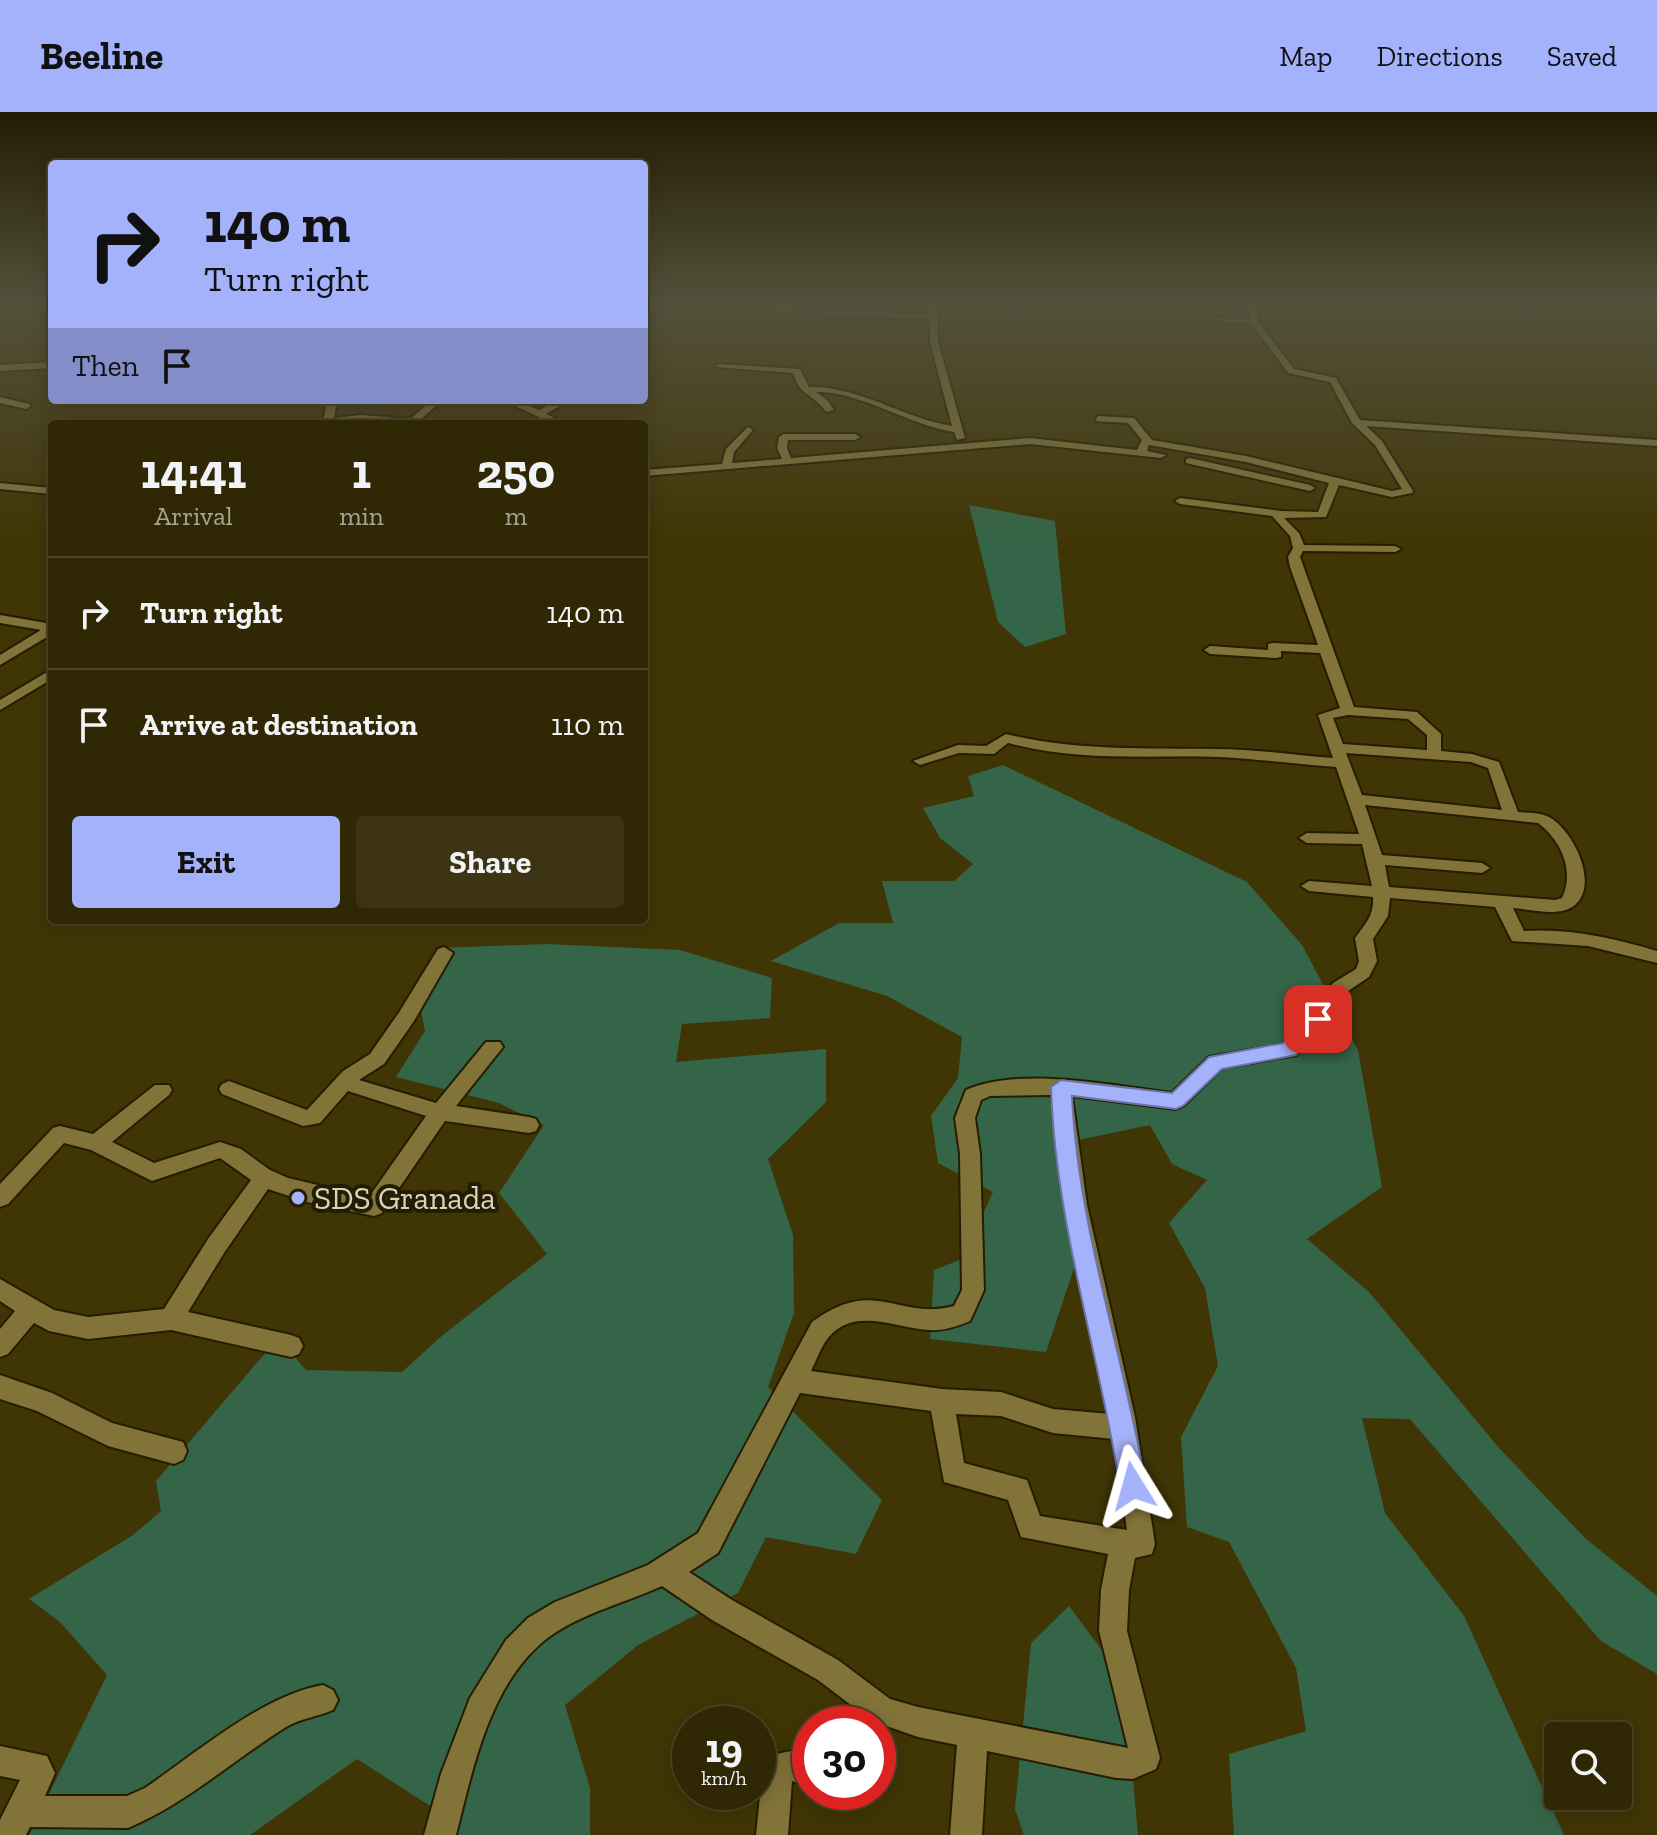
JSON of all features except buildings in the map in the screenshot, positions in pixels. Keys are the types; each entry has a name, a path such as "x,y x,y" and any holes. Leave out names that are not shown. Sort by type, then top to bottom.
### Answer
{"street":[{"path":"802,383 805,390 815,394 829,410"},
{"path":"945,383 962,444"},
{"path":"648,472 962,444 1048,441 1144,447 1246,459 1333,487 1392,494 1408,491 1379,443 1357,423 1335,383"},
{"path":"805,390 831,390 922,425 957,430"},
{"path":"0,400 14,400 26,406"},
{"path":"414,420 433,404"},
{"path":"517,404 554,420"},
{"path":"541,413 558,404"},
{"path":"1098,419 1130,419 1144,447"},
{"path":"347,420 386,420"},
{"path":"1357,423 1657,443"},
{"path":"727,465 729,451 748,430"},
{"path":"787,459 782,448 784,437 855,437"},
{"path":"648,468 658,471"},
{"path":"0,486 48,491"},
{"path":"1180,501 1279,514 1322,515 1333,487"},
{"path":"1279,514 1277,517 1295,535 1299,548 1294,557 1296,567 1348,711"},
{"path":"1299,548 1395,549"},
{"path":"3,621 48,627"},
{"path":"0,661 48,631"},
{"path":"1210,650 1276,654 1273,647 1328,649"},
{"path":"0,706 48,676"},
{"path":"440,1835 486,1696 509,1659 534,1631 560,1614 690,1559 708,1543 726,1515 820,1330 845,1311 880,1310 951,1319 962,1314 973,1290 970,1154 965,1118 973,1095 988,1088 1061,1087 1176,1101 1216,1062 1289,1050 1318,1019 1339,988 1363,973 1368,961 1364,938 1377,925 1382,908 1381,892 1367,839 1325,715 1348,711 1415,716 1434,734 1434,755"},
{"path":"920,761 958,749 989,751 1006,738 1039,747 1098,753 1220,753 1340,763"},
{"path":"1335,748 1472,758 1494,765 1511,814"},
{"path":"1309,886 1502,903 1564,904 1577,881 1573,864 1554,828 1542,819 1354,799"},
{"path":"1307,838 1367,839"},
{"path":"1372,859 1482,868"},
{"path":"1502,903 1518,937 1550,934 1603,941 1657,957"},
{"path":"229,1089 309,1119 345,1083 377,1059 444,953"},
{"path":"0,1198 57,1136 96,1143 152,1172 220,1150 230,1152 264,1178 291,1189 374,1207 440,1112 493,1047"},
{"path":"345,1083 440,1112 529,1125"},
{"path":"942,1401 953,1473 1018,1489 1030,1528 1142,1544 1125,1428 1092,1289 1063,1125 1061,1087"},
{"path":"96,1143 162,1090"},
{"path":"171,1319 216,1246 264,1178"},
{"path":"0,1289 49,1320 88,1328 171,1319 291,1346"},
{"path":"0,1346 31,1310"},
{"path":"792,1380 942,1401 1001,1404 1053,1421 1125,1428"},
{"path":"0,1387 43,1401 108,1434 174,1451"},
{"path":"896,1720 973,1731 1116,1763 1142,1761 1145,1752 1113,1631 1115,1590 1122,1552 1128,1544"},
{"path":"663,1571 722,1610 828,1670 867,1706"},
{"path":"15,1823 128,1812 156,1799 278,1715 304,1703 323,1700"},
{"path":"966,1835 973,1731"},
{"path":"0,1761 39,1769 39,1777 15,1823"},
{"path":"772,1835 778,1767 792,1765"}],"green space":[{"path":"969,505 1055,521 1066,634 1025,647 998,622"},
{"path":"1003,765 1247,882 1302,945 1358,1050 1382,1187 1307,1239 1369,1292 1499,1448 1586,1539 1657,1596 1657,1674 1601,1641 1410,1419 1362,1418 1385,1513 1464,1616 1544,1791 1544,1810 1553,1810 1564,1835 1234,1835 1229,1754 1306,1731 1296,1668 1229,1542 1187,1527 1181,1437 1218,1366 1205,1288 1169,1223 1207,1180 1172,1164 1150,1125 1064,1143 1065,1205 1075,1265 1046,1352 930,1339 934,1270 970,1256 979,1223 993,1192 938,1163 931,1116 958,1078 962,1037 887,996 771,961 839,923 893,923 882,881 954,881 973,864 940,838 923,808 974,796 968,776"},
{"path":"547,944 680,950 772,978 770,1018 682,1024 676,1062 826,1049 826,1102 768,1159 793,1235 794,1313 768,1387 882,1500 856,1554 766,1537 738,1593 638,1645 565,1705 590,1788 590,1835 452,1835 438,1811 357,1759 250,1835 29,1835 107,1675 59,1621 29,1599 133,1535 161,1511 156,1481 278,1338 306,1370 402,1372 444,1334 547,1254 499,1193 544,1125 499,1103 396,1077 425,1031 417,989 437,948"},
{"path":"1069,1606 1124,1680 1138,1835 1024,1835 1015,1809 1031,1643"}],"place":[{"name":"SDS Granada","path":"298,1198"}],"route":[{"path":"1133,1486 1125,1428 1092,1289 1076,1202 1061,1111 1061,1087 1176,1101 1197,1084 1216,1062 1252,1059 1289,1050 1318,1019"}]}
